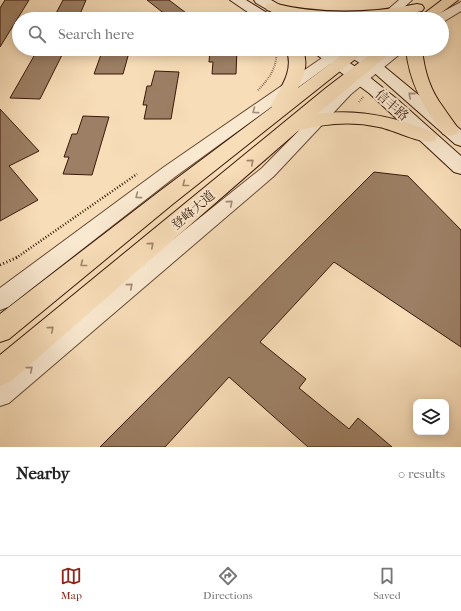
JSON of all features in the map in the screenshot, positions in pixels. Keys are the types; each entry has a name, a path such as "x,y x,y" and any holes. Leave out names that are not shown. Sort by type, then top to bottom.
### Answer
{"main road":[{"path":"237,0 267,8 293,12"},
{"path":"405,12 419,7 450,0"},
{"path":"267,8 277,12"},
{"path":"276,113 292,84 296,71 296,56"},
{"name":"登峰大道","path":"0,330 276,113 351,59 362,56"},
{"path":"415,56 416,68 424,91 440,116 456,135"},
{"name":"登峰大道","path":"0,372 292,127 351,59"},
{"name":"信丰路","path":"351,59 456,135"},
{"name":"信丰路","path":"351,59 428,137 461,167"},
{"path":"292,127 318,120 344,117 372,119 401,126 428,137"}],"street":[{"path":"449,13 461,6"},
{"path":"0,300 172,170 292,84 351,59 366,56"},
{"path":"0,394 268,172 346,90 351,59"},
{"path":"0,286 29,278"}],"path":[{"path":"252,94 266,83 277,60 277,56"},
{"path":"0,265 14,260 143,170"}],"building":[{"path":"5,0 29,0 22,12 12,12 12,28 0,47 0,8"},
{"path":"63,0 86,0 81,12 57,12"},
{"path":"147,0 169,0 185,12 162,12"},
{"path":"34,56 62,56 40,99 10,98"},
{"path":"100,56 128,56 123,74 94,74"},
{"path":"209,56 237,56 236,74 212,74 213,62 209,62"},
{"path":"155,71 179,72 171,119 144,119 147,105 143,105 147,86 151,86"},
{"path":"0,109 39,151 9,166 38,200 0,221"},
{"path":"83,116 109,117 92,175 63,174 69,157 64,157 72,134 77,134"},
{"path":"374,172 408,176 461,230 461,347 334,262 260,342 306,379 299,388 349,429 358,418 392,447 308,447 229,377 165,447 100,447"}]}
